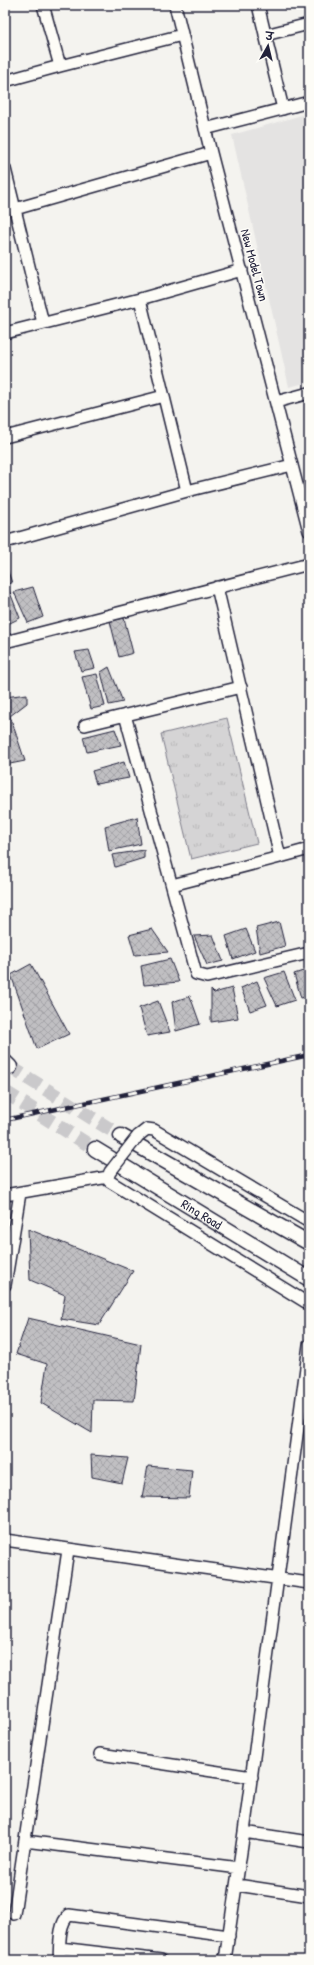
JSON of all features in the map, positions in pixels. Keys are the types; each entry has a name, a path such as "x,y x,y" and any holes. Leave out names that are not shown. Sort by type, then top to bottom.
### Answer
{"street":[{"path":"44,5 60,66"},
{"name":"New Model Town","path":"175,5 211,153 309,531"},
{"path":"258,5 283,109"},
{"path":"265,35 309,24"},
{"path":"5,81 182,35"},
{"path":"205,129 309,102"},
{"path":"15,209 211,153"},
{"path":"5,169 43,324"},
{"path":"5,333 242,270"},
{"path":"140,298 187,491"},
{"path":"276,402 309,393"},
{"path":"5,437 164,396"},
{"path":"5,542 187,491 292,465"},
{"path":"5,642 309,564"},
{"path":"217,587 280,857"},
{"path":"85,725 241,687"},
{"path":"125,715 194,970 198,976 207,977 309,953"},
{"path":"172,885 309,849"},
{"path":"309,1222 154,1130 148,1129 138,1136 109,1174 109,1181 309,1304"},
{"name":"Ring Road","path":"121,1136 309,1243"},
{"name":"Ring Road","path":"95,1149 309,1279"},
{"path":"5,1195 109,1174"},
{"path":"5,1285 20,1193"},
{"path":"225,1960 252,1777 309,1345"},
{"path":"5,1540 309,1583"},
{"path":"14,1914 68,1550"},
{"path":"100,1754 252,1777"},
{"path":"244,1832 309,1842"},
{"path":"25,1841 239,1868"},
{"path":"237,1884 309,1896"},
{"path":"58,1960 65,1919 73,1915 229,1936"},
{"path":"60,1948 161,1960"}],"shaded area":[{"path":"309,113 309,382 289,387 232,135"}],"green space":[{"path":"227,718 257,843 191,859 161,734"}],"building":[{"path":"5,563 12,583 5,584"},
{"path":"33,587 43,617 28,623 14,592"},
{"path":"9,590 20,618 8,624 5,616 5,592"},
{"path":"124,618 133,653 119,657 110,621"},
{"path":"89,650 95,668 81,671 75,652"},
{"path":"109,667 123,702 109,705 101,672"},
{"path":"97,674 105,706 91,709 82,677"},
{"path":"27,694 27,703 10,716 25,761 5,765 5,697"},
{"path":"115,729 121,745 87,752 83,737"},
{"path":"124,762 129,778 96,784 92,771"},
{"path":"137,817 141,844 109,851 105,826"},
{"path":"144,850 144,858 115,867 112,855"},
{"path":"279,922 285,946 260,953 256,928"},
{"path":"152,929 168,952 135,955 129,935"},
{"path":"246,929 255,951 233,959 226,936"},
{"path":"213,935 223,961 207,965 194,936"},
{"path":"170,959 179,982 144,985 141,966"},
{"path":"31,964 69,1034 37,1049 11,975"},
{"path":"309,969 309,996 301,998 294,974"},
{"path":"284,972 295,1000 277,1006 264,978"},
{"path":"257,981 267,1005 250,1011 241,988"},
{"path":"232,988 238,1018 211,1022 211,990 214,993"},
{"path":"190,996 200,1024 176,1031 172,1002"},
{"path":"158,1001 170,1032 147,1036 139,1008"},
{"path":"28,1229 133,1271 99,1325 61,1319 65,1295 30,1280"},
{"path":"28,1318 141,1344 134,1401 93,1400 92,1433 41,1403 47,1364 16,1354"},
{"path":"91,1455 128,1458 122,1483 92,1477"},
{"path":"148,1466 192,1470 189,1498 142,1497"}],"tunnel":[{"path":"10,1067 121,1136"},
{"path":"5,1092 95,1149"}],"railway":[{"path":"5,1120 309,1055"}]}
